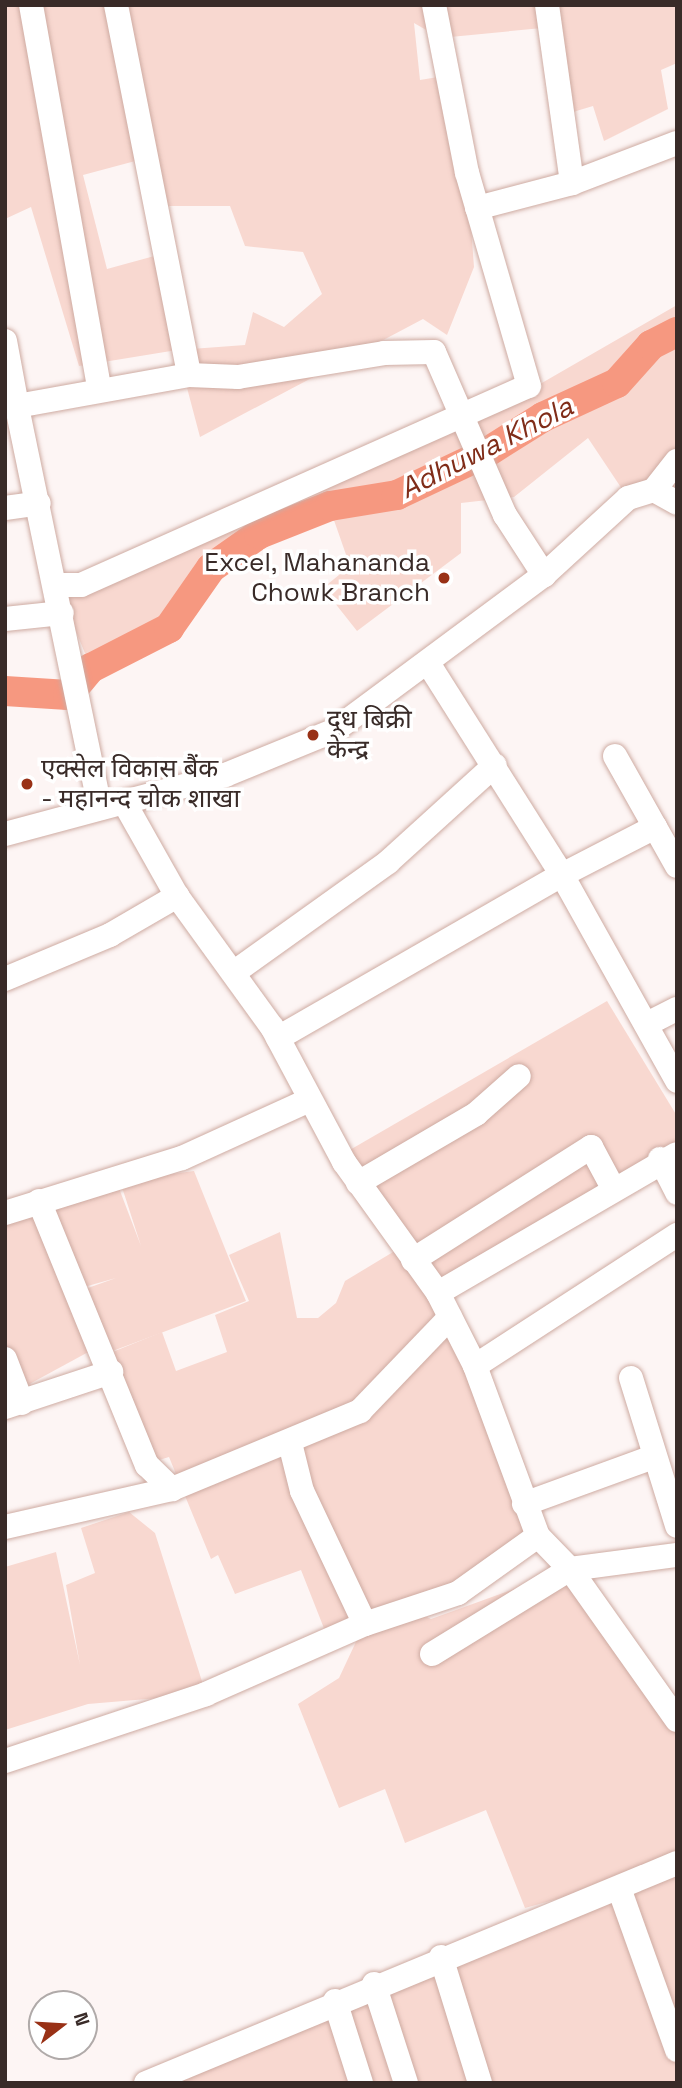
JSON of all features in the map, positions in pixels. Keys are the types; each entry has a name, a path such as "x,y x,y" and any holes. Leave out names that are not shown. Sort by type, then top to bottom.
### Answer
{"street":[{"path":"31,5 99,388"},
{"path":"116,5 188,375"},
{"path":"57,585 81,585 460,413 529,386 477,208 435,5"},
{"path":"547,5 572,183"},
{"path":"477,208 572,183 677,143"},
{"path":"5,341 11,402 40,503 78,708 100,808"},
{"path":"11,402 188,375 238,377 384,353 434,352 505,515 544,575"},
{"path":"5,834 282,755 335,730 429,665 544,575 628,498 654,490 677,461"},
{"path":"654,490 677,503"},
{"path":"5,508 40,503"},
{"path":"5,619 62,613"},
{"path":"429,665 495,765 562,875 649,1023 677,1081"},
{"path":"615,756 677,866"},
{"path":"236,971 388,862 495,765"},
{"path":"124,802 177,897 236,971 278,1038 309,1100 358,1183 438,1293 475,1366 538,1536 570,1569 677,1720"},
{"path":"278,1038 562,875 655,827"},
{"path":"5,979 110,935 177,897"},
{"path":"649,1023 677,1009"},
{"path":"358,1183 476,1114 519,1076"},
{"path":"5,1213 182,1158 309,1100"},
{"path":"413,1260 591,1147 613,1188"},
{"path":"438,1293 668,1156 677,1193"},
{"path":"39,1201 147,1465 172,1489"},
{"path":"475,1366 677,1235"},
{"path":"5,1527 172,1489 290,1443 360,1412 450,1317"},
{"path":"5,1359 13,1405 111,1372"},
{"path":"631,1378 653,1457 677,1526"},
{"path":"290,1443 302,1491 365,1625"},
{"path":"524,1504 653,1457"},
{"path":"5,1761 206,1694 365,1625 458,1592 538,1536"},
{"path":"432,1654 570,1569 677,1555"},
{"path":"146,2083 374,1984 677,1863"},
{"path":"619,1888 677,2050"},
{"path":"441,1957 480,2083"},
{"path":"374,1984 407,2083"},
{"path":"335,2001 361,2083"}],"shaded area":[{"path":"5,5 677,5 677,63 661,70 668,109 604,141 593,106 563,115 542,28 440,38 414,23 420,80 438,77 467,173 474,267 447,335 423,319 200,437 177,350 79,366 31,207 5,219","holes":["139,160 148,206 230,206 245,246 303,252 322,294 284,327 253,312 245,345 178,350 158,255 107,269 83,175"]},
{"path":"677,305 677,483 628,498 588,438 514,497 461,503 461,553 357,631 323,588 350,566 329,506 259,534 136,646 91,668 57,585 467,426"},
{"path":"607,1001 677,1116 677,1141 438,1293 348,1151"},
{"path":"194,1171 246,1301 110,1352 85,1289 116,1278 84,1287 44,1204 117,1183 141,1246 120,1181"},
{"path":"39,1204 92,1350 24,1387 5,1343 5,1216"},
{"path":"280,1232 297,1318 318,1318 336,1303 345,1281 403,1246 428,1281 538,1536 412,1610 431,1619 570,1569 677,1720 677,2083 167,2083 658,1871 525,1908 486,1810 405,1843 385,1789 339,1808 298,1704 339,1678 362,1629 329,1641 301,1570 235,1594 218,1555 211,1559 169,1457 149,1463 110,1353 162,1332 176,1371 227,1352 215,1315 249,1301 229,1255"},
{"path":"129,1512 155,1533 206,1694 88,1704 5,1730 5,1567 56,1552 80,1665 66,1585 95,1573 81,1528"}],"waterway":[{"name":"Adhuwa Khola","path":"5,691 68,695 91,668 169,628 211,568 259,534 330,506 397,495 486,453 543,417 617,383 651,345 677,332"}],"place":[{"name":"Excel, Mahananda Chowk Branch","path":"444,578"},
{"name":"दूध बिक्री केन्द्र","path":"313,735"},
{"name":"एक्सेल विकास बैंक - महानन्द चोक शाखा","path":"27,784"}]}
